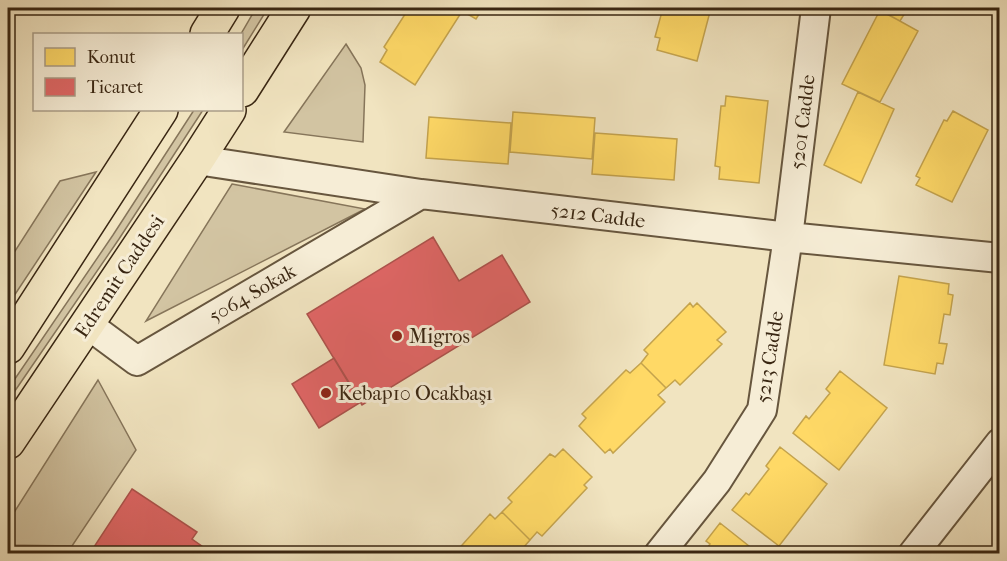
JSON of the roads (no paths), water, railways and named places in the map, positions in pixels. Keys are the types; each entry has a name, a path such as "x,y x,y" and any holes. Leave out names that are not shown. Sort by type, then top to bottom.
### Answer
{"highway":[{"path":"208,33 224,8"},
{"path":"243,88 294,8"},
{"path":"8,346 160,111"},
{"name":"Edremit Caddesi","path":"8,442 228,111"}],"street":[{"name":"5201 Cadde","path":"788,237 816,8"},
{"name":"5212 Cadde","path":"197,160 422,195 788,237 999,258"},
{"name":"5064 Sokak","path":"87,324 137,361 422,195"},
{"name":"5213 Cadde","path":"659,554 717,481 762,410 788,237"},
{"path":"913,554 999,443"}],"place":[{"name":"Migros","path":"397,336"},
{"name":"Kebap10 Ocakbaşı","path":"326,393"}]}
